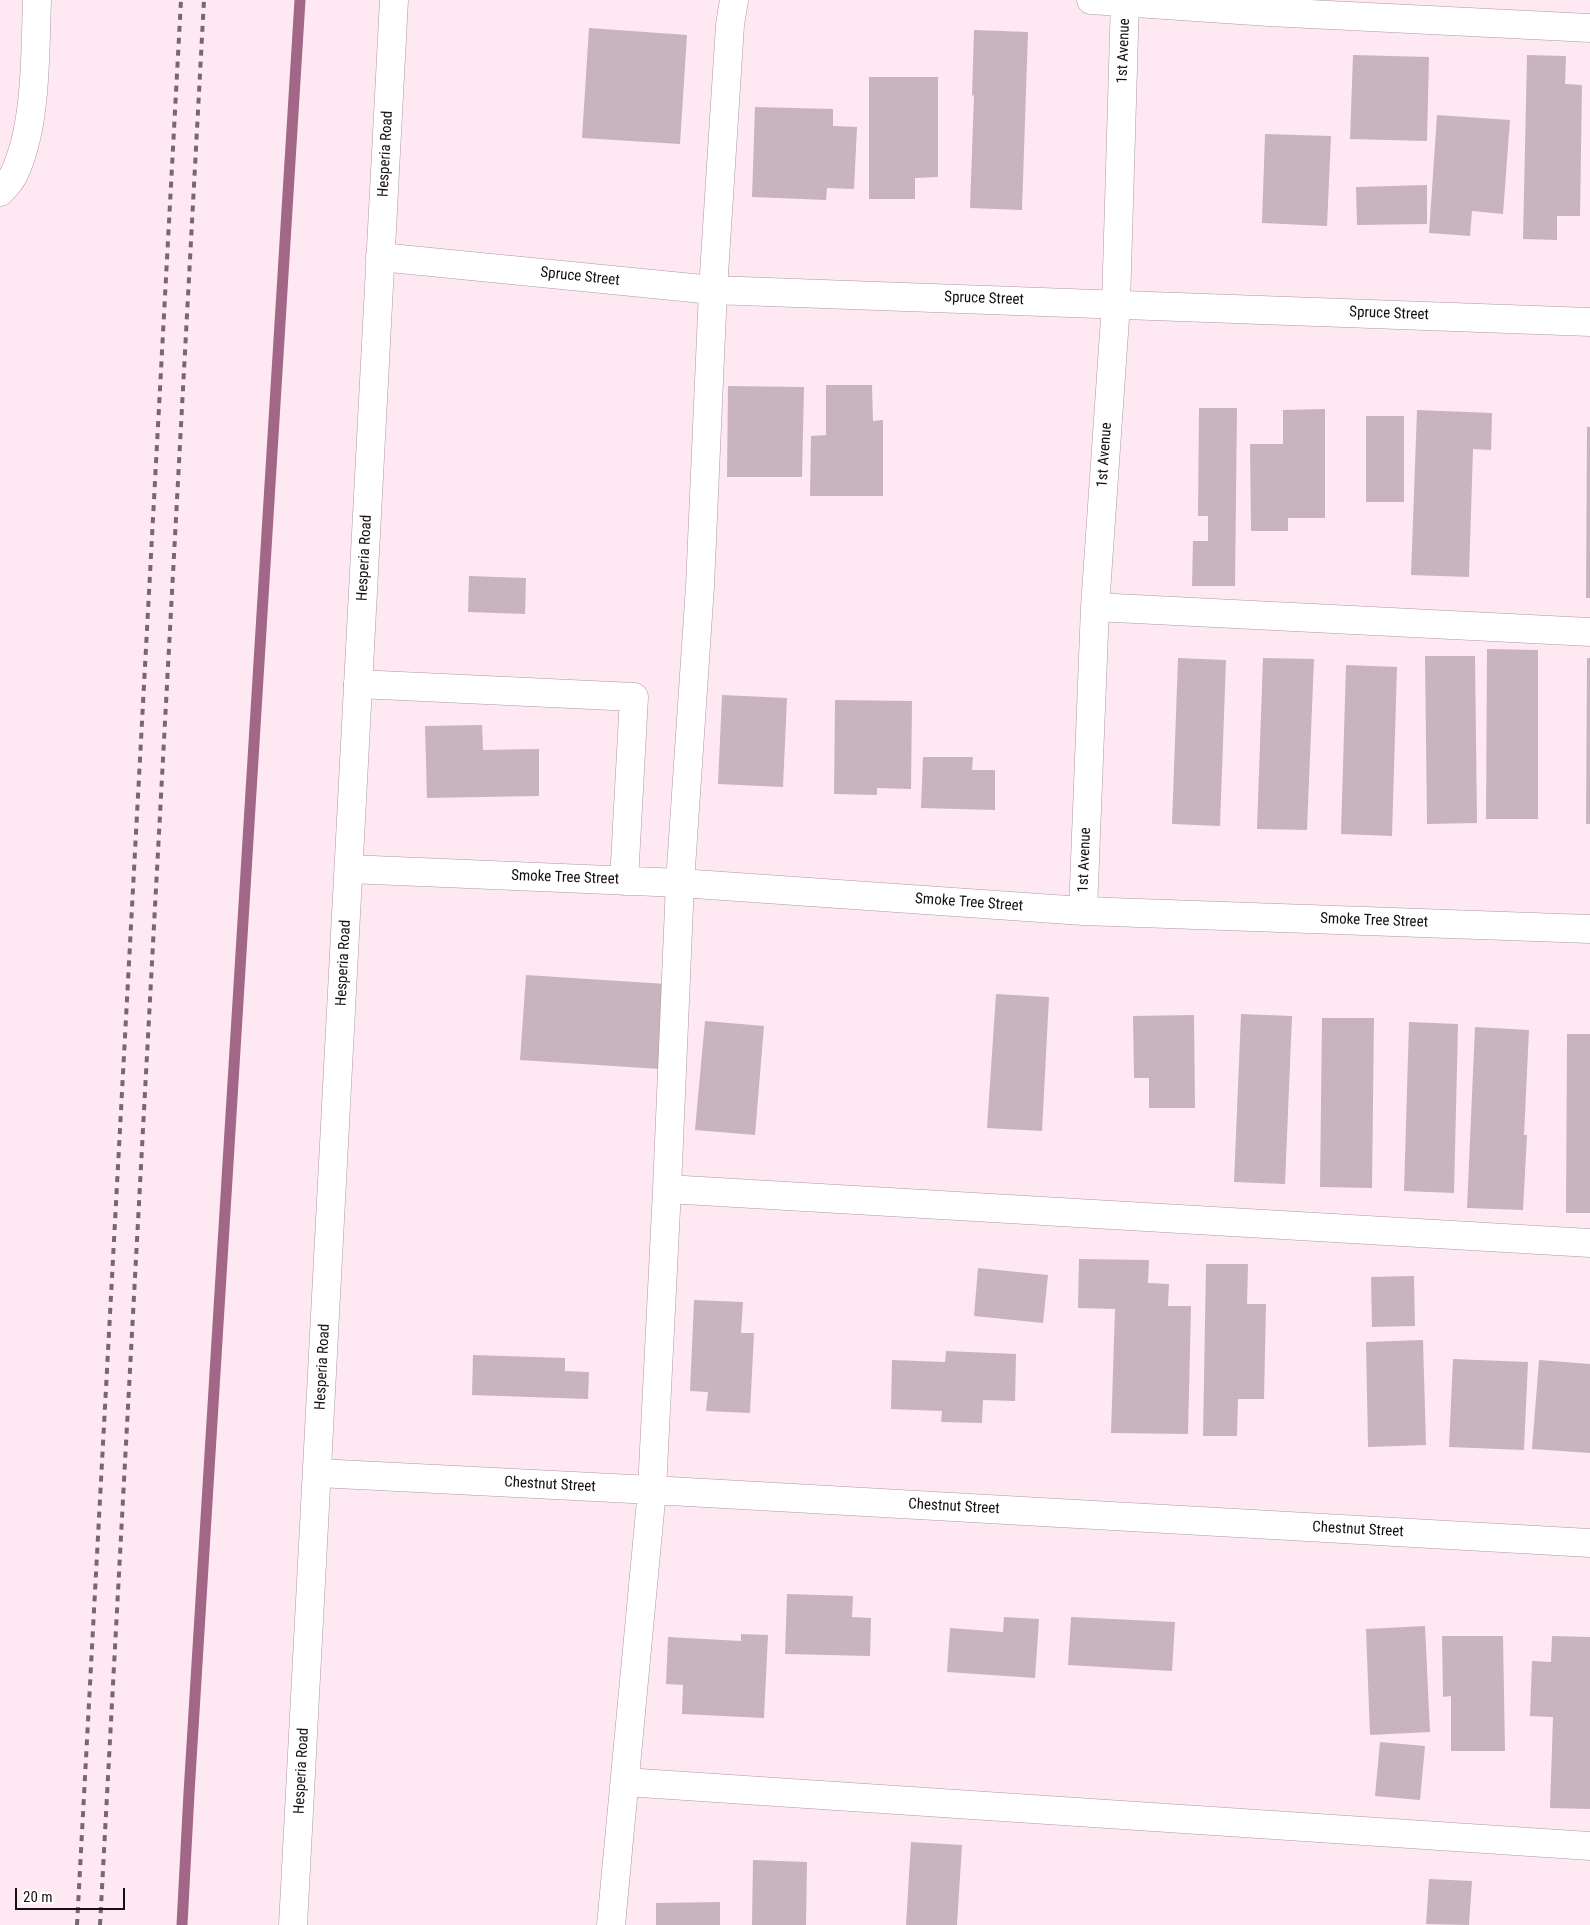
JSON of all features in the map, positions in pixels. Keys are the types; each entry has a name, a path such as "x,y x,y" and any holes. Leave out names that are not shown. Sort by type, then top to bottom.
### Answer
{"street":[{"path":"0,192 13,176 24,148 30,118 37,0"},
{"name":"Hesperia Road","path":"293,1925 394,0"},
{"path":"612,1925 652,1490 680,883 700,586 713,290 730,25 734,0"},
{"path":"1091,0 1269,12 1590,28"},
{"name":"1st Avenue","path":"1083,910 1095,607 1116,304 1125,1"},
{"name":"Spruce Street","path":"380,257 713,290 1590,322"},
{"path":"1095,607 1590,632"},
{"path":"358,684 634,697 624,881"},
{"name":"Smoke Tree Street","path":"349,869 680,883 1083,910 1590,929"},
{"path":"667,1189 1590,1243"},
{"name":"Chestnut Street","path":"318,1473 1590,1543"},
{"path":"625,1782 1590,1846"}],"building":[{"path":"589,28 687,35 680,144 582,138"},
{"path":"974,30 1028,32 1022,210 970,208"},
{"path":"1353,55 1429,57 1427,141 1350,139"},
{"path":"1527,55 1566,56 1565,84 1582,85 1580,216 1557,216 1557,240 1523,239"},
{"path":"869,77 938,77 938,177 915,178 915,199 869,199"},
{"path":"755,107 833,109 833,126 857,127 854,189 827,188 826,200 752,197"},
{"path":"1437,115 1510,120 1503,214 1472,211 1470,236 1429,233"},
{"path":"1265,134 1331,136 1327,226 1262,223"},
{"path":"1427,185 1427,224 1357,225 1356,187"},
{"path":"826,385 872,385 873,421 883,420 883,496 810,496 811,436 826,435"},
{"path":"728,386 804,387 802,477 727,477"},
{"path":"1199,408 1237,408 1235,586 1192,586 1193,541 1208,541 1208,516 1198,516"},
{"path":"1325,409 1325,518 1288,518 1288,531 1251,531 1250,444 1283,444 1283,410"},
{"path":"1417,410 1492,413 1491,450 1473,449 1469,577 1411,575"},
{"path":"1366,416 1404,416 1404,502 1366,502"},
{"path":"1587,427 1590,427 1590,598 1586,598"},
{"path":"469,576 526,578 525,614 468,612"},
{"path":"1487,649 1538,650 1538,819 1486,819"},
{"path":"1425,656 1475,656 1477,823 1427,824"},
{"path":"1178,658 1226,660 1220,826 1172,824"},
{"path":"1263,658 1314,659 1307,830 1257,829"},
{"path":"1587,658 1590,658 1590,824 1586,824"},
{"path":"1346,665 1397,667 1392,836 1341,834"},
{"path":"722,695 787,698 783,787 718,784"},
{"path":"835,700 912,701 911,789 877,788 877,795 834,794"},
{"path":"482,725 483,750 539,749 539,796 427,798 425,726"},
{"path":"923,757 973,757 972,770 995,770 995,810 921,808"},
{"path":"526,975 666,984 660,1069 520,1060"},
{"path":"996,994 1049,997 1042,1131 987,1128"},
{"path":"1241,1014 1292,1016 1285,1184 1234,1182"},
{"path":"1194,1015 1195,1108 1149,1108 1149,1078 1134,1078 1133,1016"},
{"path":"1322,1018 1374,1018 1372,1188 1320,1187"},
{"path":"705,1021 764,1026 755,1135 695,1130"},
{"path":"1409,1022 1458,1024 1454,1193 1404,1191"},
{"path":"1475,1027 1529,1030 1523,1210 1467,1208"},
{"path":"1567,1034 1590,1034 1590,1213 1566,1213"},
{"path":"1079,1259 1149,1260 1148,1283 1169,1284 1168,1306 1191,1306 1188,1434 1111,1433 1115,1309 1078,1308"},
{"path":"1206,1264 1248,1264 1247,1304 1266,1304 1264,1399 1238,1399 1237,1436 1203,1436"},
{"path":"978,1268 1048,1275 1043,1323 974,1316"},
{"path":"1414,1276 1415,1326 1372,1327 1371,1277"},
{"path":"694,1300 743,1302 741,1333 754,1333 750,1413 706,1411 708,1392 690,1391"},
{"path":"1423,1340 1426,1445 1368,1447 1366,1342"},
{"path":"946,1351 1016,1354 1015,1401 983,1400 982,1423 941,1422 942,1411 891,1409 892,1360 945,1362"},
{"path":"473,1355 565,1358 565,1371 589,1372 588,1399 472,1395"},
{"path":"1453,1359 1528,1362 1524,1450 1449,1447"},
{"path":"1539,1360 1590,1364 1590,1453 1532,1449"},
{"path":"787,1594 853,1596 852,1617 871,1618 870,1656 785,1654"},
{"path":"1004,1617 1039,1619 1035,1678 947,1672 950,1628 1003,1632"},
{"path":"1071,1617 1175,1622 1172,1671 1068,1665"},
{"path":"1425,1626 1430,1732 1370,1735 1366,1629"},
{"path":"741,1634 768,1635 764,1718 682,1714 683,1685 666,1684 668,1637 741,1641"},
{"path":"1442,1636 1503,1636 1505,1751 1451,1751 1451,1696 1443,1697"},
{"path":"1552,1636 1590,1637 1590,1809 1550,1808 1553,1717 1530,1716 1532,1661 1551,1662"},
{"path":"1380,1742 1425,1746 1420,1800 1375,1796"},
{"path":"911,1842 962,1845 957,1925 906,1925"},
{"path":"753,1860 807,1862 806,1925 752,1925"},
{"path":"1429,1879 1472,1881 1469,1925 1426,1924"},
{"path":"720,1902 720,1925 656,1925 656,1903"}],"waterway":[{"path":"182,1925 300,0"}],"railway":[{"path":"77,1925 181,0"},
{"path":"100,1925 204,0"}]}
